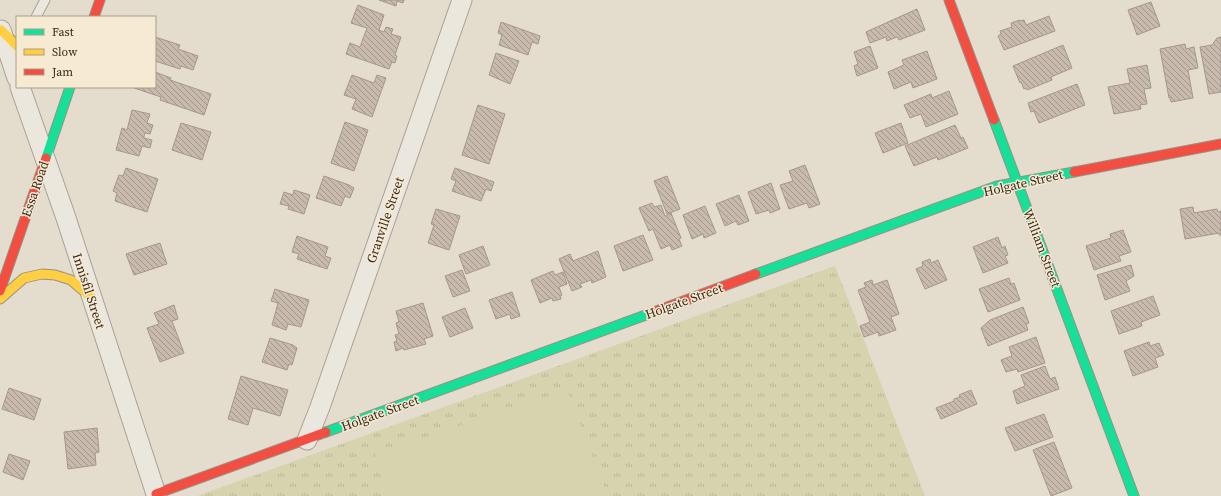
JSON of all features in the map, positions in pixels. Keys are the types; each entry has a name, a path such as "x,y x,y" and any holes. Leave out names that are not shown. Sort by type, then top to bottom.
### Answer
{"street":[{"path":"94,16 100,0"},
{"name":"Granville Street","path":"307,440 462,0"},
{"name":"William Street","path":"949,0 1134,496"},
{"path":"0,29 16,45"},
{"path":"0,29 16,75"},
{"name":"Innisfil Street","path":"20,88 157,495"},
{"name":"Essa Road","path":"0,291 70,88"},
{"name":"Holgate Street","path":"157,495 997,186 1221,144"},
{"path":"0,299 24,278 42,274 55,275 71,280 92,298"}],"lane":[{"path":"37,16 45,0"}],"green space":[{"path":"835,266 925,496 197,496"},
{"path":"567,390 608,496 386,496 375,454"}],"building":[{"path":"379,0 404,0 403,3 397,1 396,6"},
{"path":"1151,2 1160,26 1137,35 1128,10"},
{"path":"358,5 384,15 379,30 384,32 386,27 393,29 391,34 401,37 395,55 397,56 395,63 392,62 389,69 346,54 350,43 360,47 367,28 351,23"},
{"path":"917,9 925,30 899,40 897,37 887,41 886,37 870,43 866,32"},
{"path":"1049,16 1055,31 1004,50 998,36 1001,34 1000,31 1012,27 1011,23 1020,20 1024,20 1026,25"},
{"path":"501,22 540,36 538,44 532,42 528,55 499,45 502,35 498,33"},
{"path":"156,37 180,45 178,49 198,56 193,70 181,66 180,69 156,61"},
{"path":"1221,37 1221,92 1209,94 1200,47 1212,45 1217,38"},
{"path":"1185,44 1186,49 1194,47 1198,68 1188,70 1193,98 1171,102 1160,49"},
{"path":"1063,45 1072,68 1051,77 1052,80 1027,90 1026,88 1024,89 1013,66"},
{"path":"870,46 878,68 857,76 854,66 858,64 854,52"},
{"path":"927,51 937,79 913,88 911,82 894,89 888,72 904,65 902,60"},
{"path":"496,53 519,61 510,84 489,75"},
{"path":"1147,65 1151,88 1144,89 1147,104 1140,105 1141,109 1114,114 1108,87 1130,83 1127,69"},
{"path":"156,72 171,78 170,80 211,94 204,115 160,100 161,97 134,88 156,88"},
{"path":"352,75 374,83 377,75 386,78 372,117 352,109 356,99 344,95"},
{"path":"1077,84 1085,105 1039,123 1034,111 1031,112 1028,103"},
{"path":"949,91 958,114 926,127 921,114 910,118 904,105 931,94 932,98"},
{"path":"478,105 505,114 489,164 462,155"},
{"path":"132,110 150,114 147,123 153,125 150,134 145,133 144,136 144,138 152,140 150,148 142,146 139,156 116,150 122,128 127,130"},
{"path":"345,122 368,130 354,171 331,163"},
{"path":"181,123 211,132 202,160 172,150"},
{"path":"901,123 908,143 883,153 875,133"},
{"path":"955,125 968,148 938,160 937,157 914,166 905,146"},
{"path":"805,165 820,204 809,208 807,203 789,209 780,185 793,181 789,171"},
{"path":"126,168 158,179 147,212 115,201 117,193 113,191 119,175 123,176"},
{"path":"455,168 494,182 491,191 486,189 481,201 452,191 456,181 451,179"},
{"path":"324,176 354,188 350,198 345,196 341,206 316,198"},
{"path":"667,176 680,209 667,214 654,181"},
{"path":"771,183 780,209 770,213 769,210 756,214 748,192"},
{"path":"294,190 310,195 304,214 288,209 289,206 280,204 284,192 293,195"},
{"path":"739,195 749,221 738,225 736,221 725,226 716,204"},
{"path":"652,203 654,207 661,205 665,216 671,213 681,238 679,239 682,246 672,250 670,245 661,249 653,229 649,231 639,208"},
{"path":"705,206 716,233 704,238 703,234 692,239 683,215"},
{"path":"1193,207 1194,213 1217,209 1218,212 1221,211 1221,235 1219,235 1219,233 1185,239 1180,209"},
{"path":"436,209 460,216 449,250 428,243 434,225 431,224"},
{"path":"1123,230 1131,252 1119,256 1121,261 1094,270 1086,246 1111,238 1110,234"},
{"path":"643,235 653,260 623,271 614,246"},
{"path":"297,236 328,247 325,256 331,258 327,269 297,259 299,254 292,252"},
{"path":"998,237 1002,248 1005,246 1008,255 1005,256 1008,263 983,273 973,247"},
{"path":"160,243 167,264 134,275 126,254"},
{"path":"483,246 490,265 466,274 459,255"},
{"path":"598,251 606,277 592,283 591,280 580,284 582,287 572,291 559,259 570,254 573,261"},
{"path":"930,259 931,263 938,260 947,280 925,289 916,269 923,266 922,262"},
{"path":"1131,265 1134,276 1126,281 1130,291 1105,300 1097,275"},
{"path":"462,270 470,291 453,297 445,276"},
{"path":"553,271 555,275 563,272 567,284 559,287 562,295 560,296 561,299 553,301 552,298 540,303 531,280"},
{"path":"1009,278 1011,284 1014,283 1020,300 988,312 979,289"},
{"path":"872,280 873,285 887,280 899,314 891,317 896,330 879,336 878,332 864,337 860,326 870,322 858,290 866,287 864,283"},
{"path":"275,289 309,300 301,327 288,324 286,330 272,325 278,303 271,301"},
{"path":"512,292 520,316 511,319 510,314 496,319 489,300"},
{"path":"1153,296 1160,315 1141,322 1142,326 1119,334 1111,311"},
{"path":"423,303 433,336 424,339 426,344 404,350 403,348 396,351 394,342 397,341 395,335 399,334 396,323 399,322 396,311"},
{"path":"174,305 178,319 172,321 184,353 160,362 147,328 159,324 154,313"},
{"path":"1023,307 1029,323 1026,324 1028,330 988,346 981,328 990,320"},
{"path":"465,308 473,328 450,337 442,317"},
{"path":"1036,337 1045,363 1018,372 1017,369 1006,372 1001,360 1012,356 1009,347"},
{"path":"270,338 293,345 297,348 292,365 289,364 287,370 262,362"},
{"path":"1149,342 1150,346 1159,343 1164,355 1155,358 1158,367 1133,376 1124,351"},
{"path":"1045,366 1050,379 1055,377 1059,389 1017,404 1013,391 1025,386 1021,375"},
{"path":"241,376 288,390 280,416 253,408 248,425 228,419"},
{"path":"9,388 41,399 34,420 2,409"},
{"path":"971,390 977,404 941,419 936,408 954,401 954,399 960,397 959,395"},
{"path":"1044,414 1053,437 1015,451 1005,428"},
{"path":"97,428 99,452 95,453 96,465 68,469 64,432"},
{"path":"1054,442 1072,488 1051,496 1033,450"},
{"path":"9,454 30,461 23,480 3,472"}],"traffic: fast":[{"path":"46,158 70,88"},
{"path":"994,120 1134,496"},
{"path":"756,274 997,186 1074,172"},
{"path":"326,432 654,312"}],"traffic: slow":[{"path":"1,30 16,45"},
{"path":"0,299 24,278 42,274 55,275 71,280 92,298"}],"traffic: jam":[{"path":"94,16 100,0"},
{"path":"949,0 994,120"},
{"path":"1074,172 1221,144"},
{"path":"0,291 46,158"},
{"path":"654,312 756,274"},
{"path":"157,496 156,494 326,432"}]}
